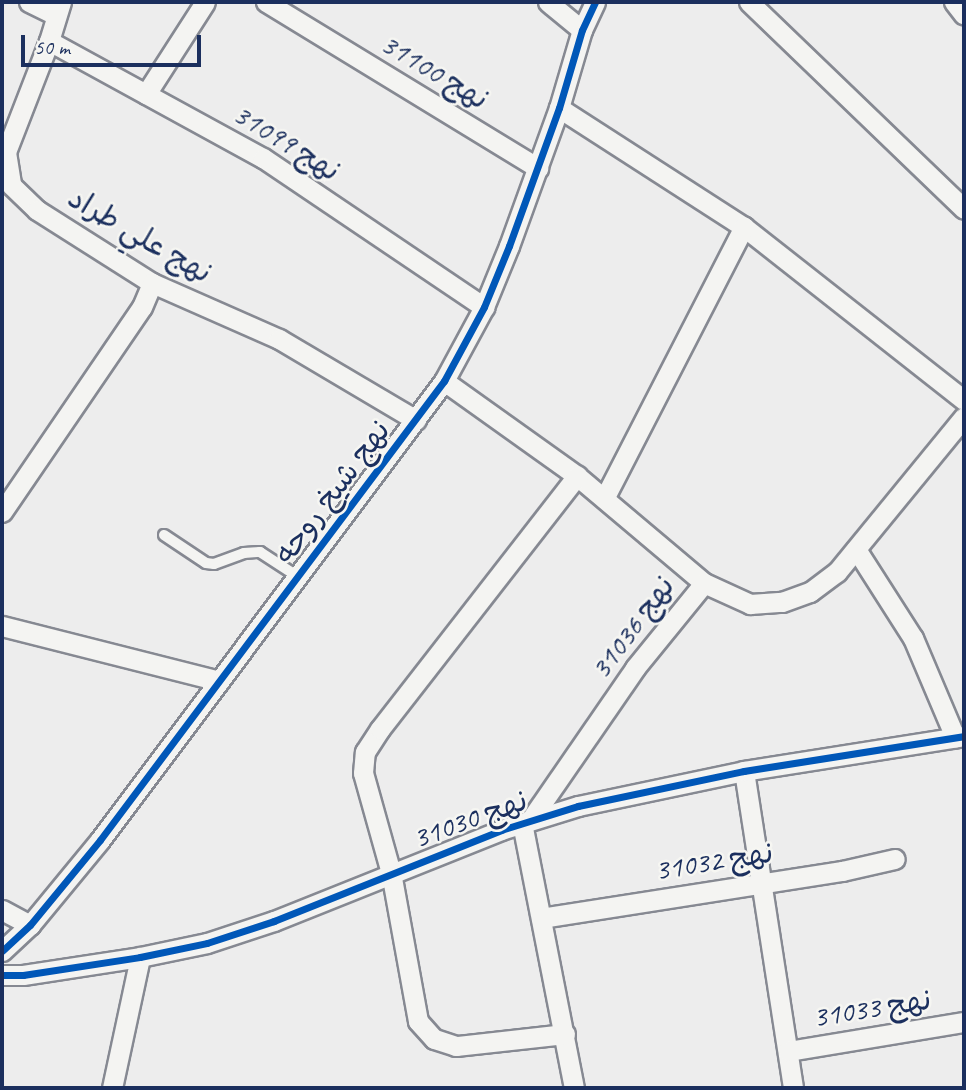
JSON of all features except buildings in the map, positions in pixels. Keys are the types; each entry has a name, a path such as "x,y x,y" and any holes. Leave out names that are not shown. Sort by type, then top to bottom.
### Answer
{"street":[{"path":"29,2 59,8"},
{"path":"146,94 205,2"},
{"name":"نهج 31100","path":"266,2 538,168"},
{"path":"548,2 582,30"},
{"name":"نهج شيخ روحه","path":"2,951 30,925 108,829 444,381 484,307 538,168 582,30 595,2"},
{"path":"749,2 964,209"},
{"path":"954,2 964,15"},
{"name":"نهج علي طراد","path":"59,8 4,157 11,185 37,210 152,283 279,339 416,420"},
{"name":"نهج 31099","path":"49,41 262,158 484,307"},
{"path":"559,108 744,226 964,400"},
{"path":"605,497 744,226"},
{"path":"2,512 142,307 152,283"},
{"path":"444,381 605,497 704,583"},
{"name":"نهج 31036","path":"526,821 635,668 704,583 750,604 782,602 810,592 837,572 964,417"},
{"path":"565,1034 456,1046 434,1039 418,1021 391,873 366,793 363,772 365,752 536,525 577,476"},
{"path":"856,549 913,638 959,736"},
{"path":"2,626 219,681"},
{"name":"نهج 31030","path":"2,975 23,975 140,957 207,943 274,921 526,821 744,771 959,736"},
{"path":"744,771 793,1088"},
{"path":"526,821 541,918 575,1088"},
{"name":"نهج 31032","path":"541,918 763,884 895,859"},
{"path":"2,910 30,925"},
{"path":"112,1088 140,957"},
{"name":"نهج 31033","path":"788,1051 964,1022"}],"lane":[{"path":"164,535 206,563 214,564 244,553 260,552 297,576"}],"cycle path":[{"path":"2,951 30,925 100,840 444,381 484,307 509,246 559,108 582,30 595,2"},
{"path":"2,975 23,975 140,957 207,943 274,921 501,830 578,806 744,771 964,736"}]}
